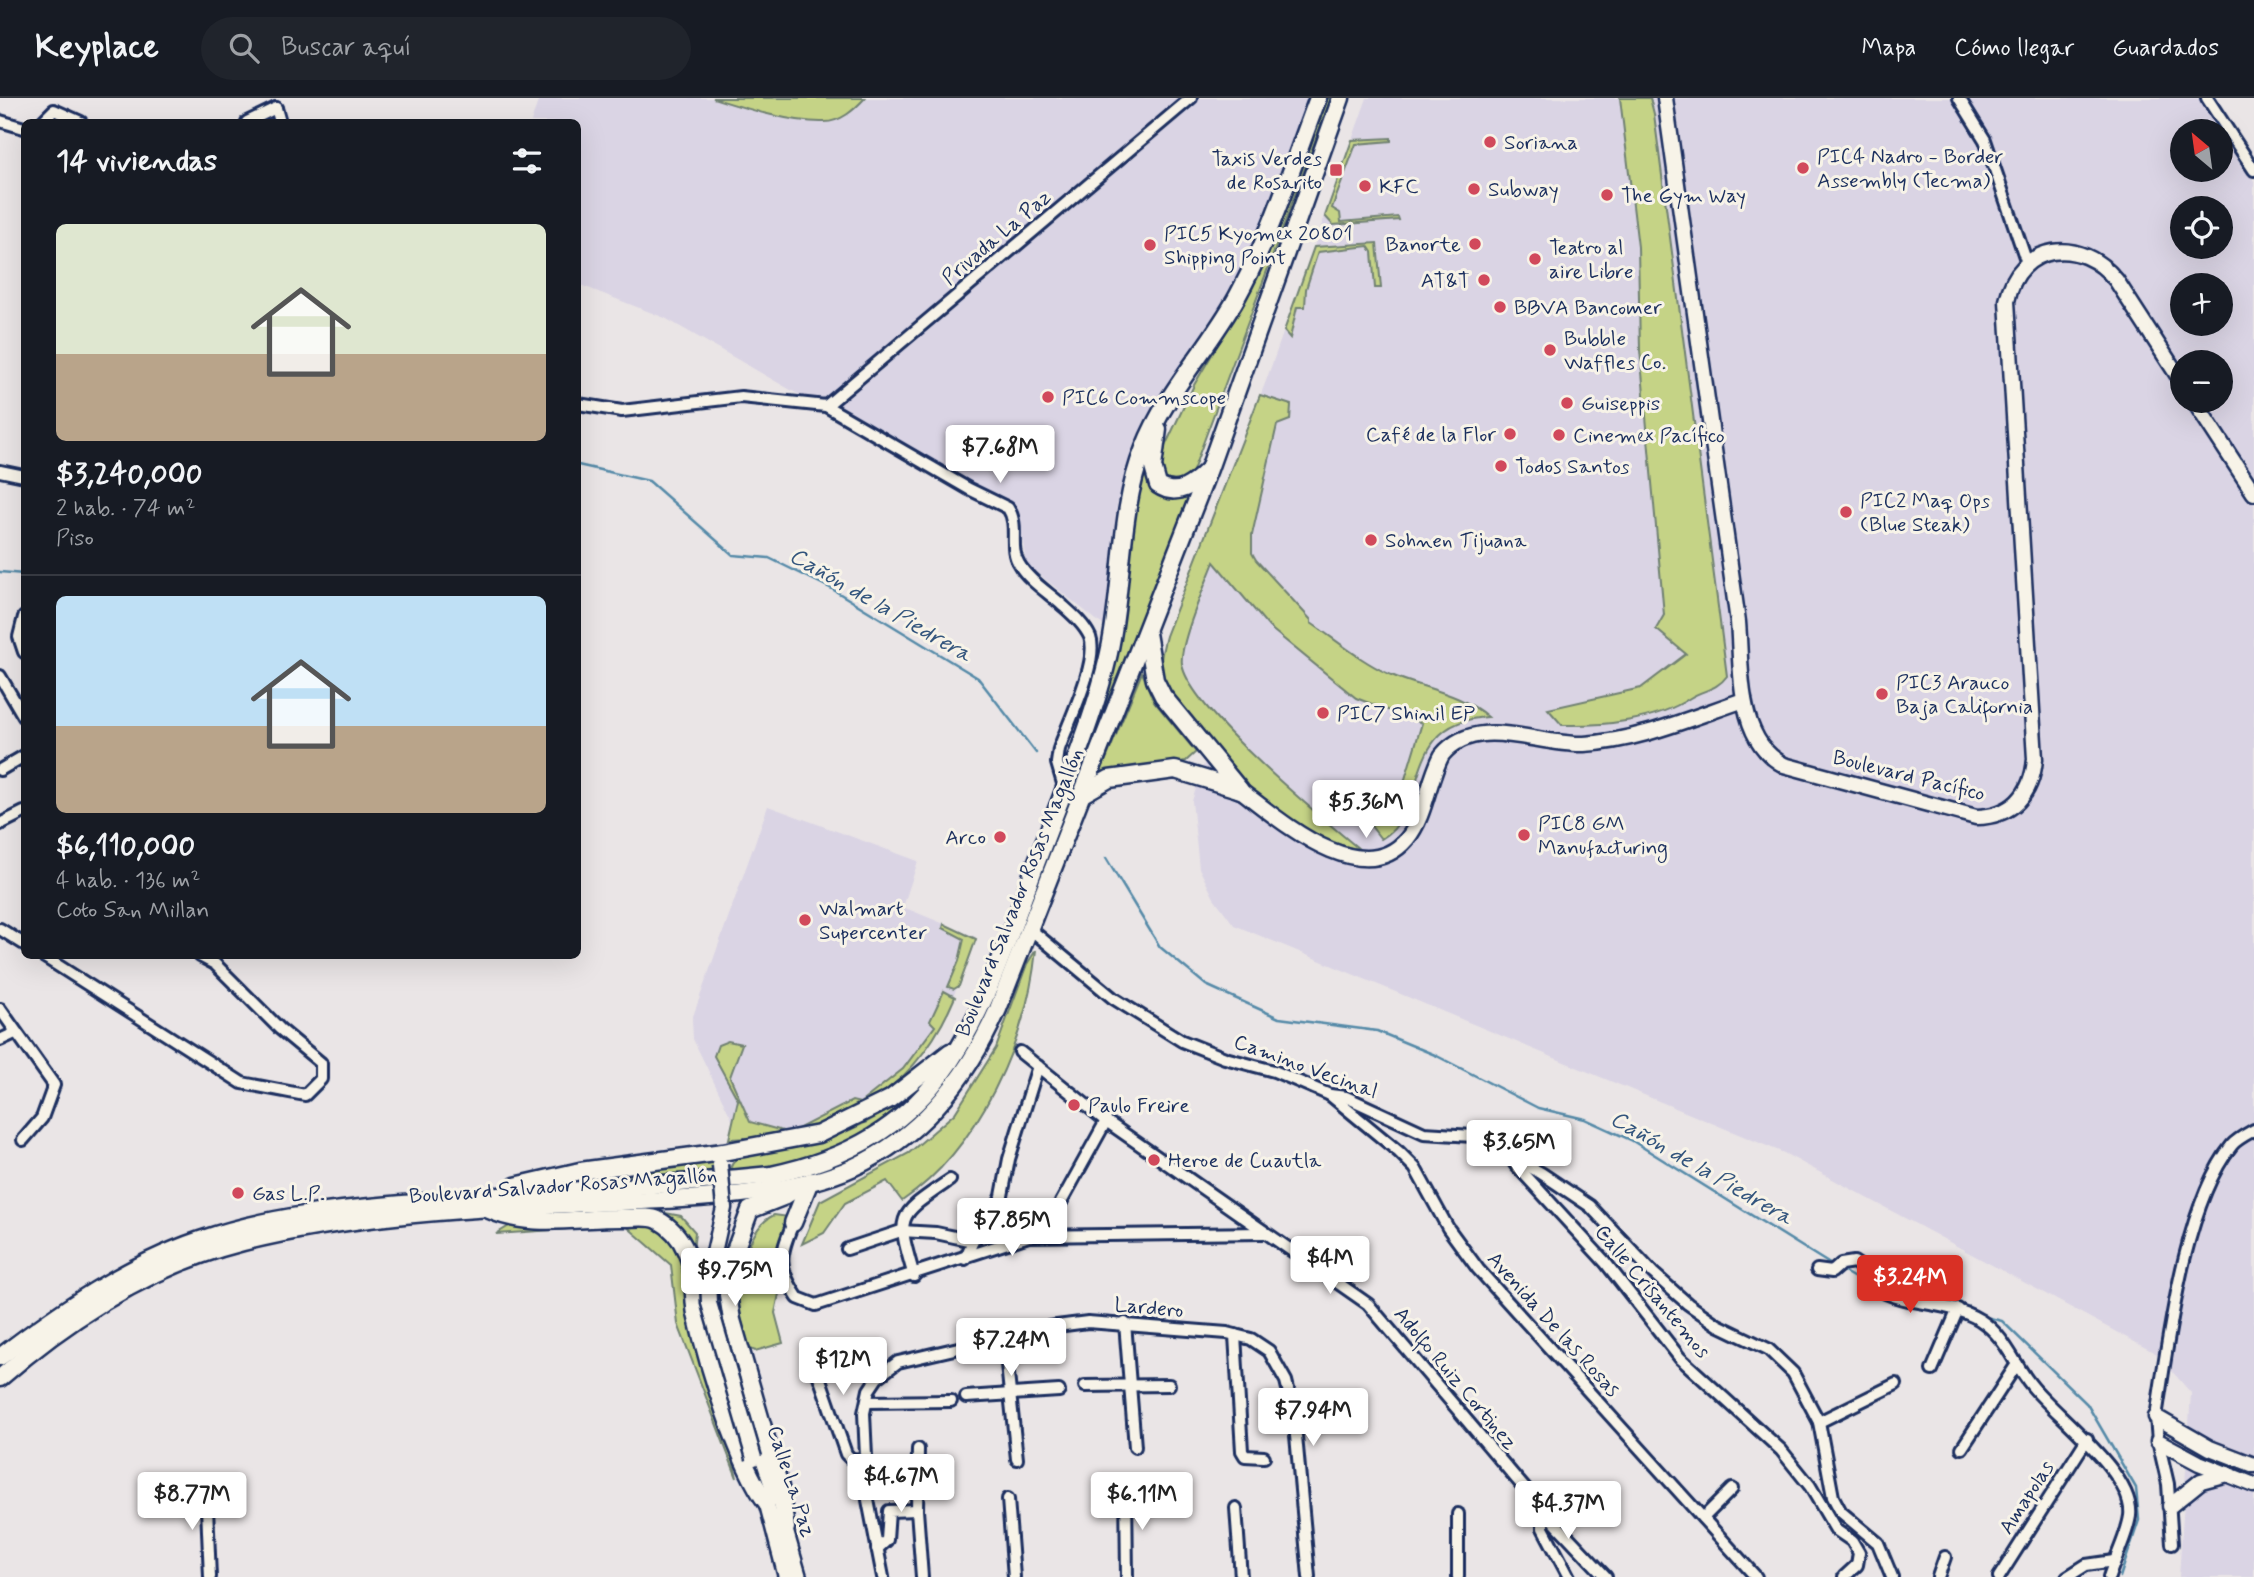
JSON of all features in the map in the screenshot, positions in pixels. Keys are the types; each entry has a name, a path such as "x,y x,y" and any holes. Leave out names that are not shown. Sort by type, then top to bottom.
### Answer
{"highway":[{"name":"Boulevard Salvador Rosas Magallón","path":"0,1357 93,1292 197,1241 260,1223 303,1215 465,1198 771,1175 827,1161 875,1135 911,1109 950,1064 973,1027 1106,668 1133,482 1143,449 1249,273 1318,98"},
{"name":"Boulevard Salvador Rosas Magallón","path":"0,1378 76,1319 136,1284 211,1251 327,1227 487,1209 710,1197 808,1181 844,1172 881,1153 910,1133 967,1071 983,1043 1209,469 1341,98"},
{"path":"1159,419 1153,467 1158,485 1168,490 1181,490 1209,469"},
{"path":"1146,630 1155,680 1163,696 1240,790"},
{"path":"1081,795 1109,779 1175,770 1240,790"},
{"path":"465,1198 580,1171 721,1159 819,1134 890,1099 932,1068 973,1027"},
{"path":"786,1528 772,1455 732,1320 726,1281 738,1238 750,1210 764,1202 776,1200 808,1181"},
{"path":"793,1223 808,1181"},
{"path":"776,1200 788,1203 793,1223"},
{"path":"487,1209 507,1218 542,1222 655,1218 673,1230 690,1261 694,1301 712,1370 752,1478 767,1503"}],"main road":[{"name":"Boulevard Pacífico","path":"1665,98 1738,622 1744,700 1756,740 1764,752 1784,765 1976,817 2000,813 2024,797 2034,766 2032,688 2007,301 2013,281 2026,264"},
{"path":"2026,264 2053,251 2067,251 2088,256 2106,267 2170,364"},
{"path":"2202,413 2254,493"},
{"path":"1240,790 1316,843 1353,858 1373,857 1384,855 1408,838 1442,755 1450,746 1470,734 1582,744 1615,741 1744,700"},
{"name":"Calle La Paz","path":"721,1159 729,1208 715,1275 716,1306 758,1456 786,1577"},
{"path":"2157,1417 2210,1448 2254,1465"},
{"path":"2158,1441 2254,1485"},
{"name":"Calle La Paz","path":"758,1456 786,1528 799,1577"},
{"path":"2170,1506 2202,1482 2227,1474"}],"street":[{"path":"253,119 276,108 283,98"},
{"name":"Privada La Paz","path":"826,406 1191,98"},
{"path":"1959,98 1985,140 2026,264"},
{"path":"2207,98 2253,166"},
{"path":"276,108 278,119"},
{"path":"45,119 54,110 74,119"},
{"path":"0,121 21,127"},
{"path":"581,404 622,411 741,397 826,406 969,489 1008,508 1015,524 1014,547 1021,568 1087,630 1092,646 1090,664 1057,756 1064,787"},
{"path":"0,471 21,475"},
{"path":"0,676 4,689 21,710"},
{"path":"0,770 21,757"},
{"path":"0,824 21,814"},
{"path":"0,929 21,942"},
{"name":"Camino Vecinal","path":"1030,929 1089,980 1156,1027 1225,1058 1274,1071 1329,1095 1346,1097 1424,1133 1473,1136 1541,1173 1590,1206 1653,1273 1688,1304 1718,1325 1774,1354 1793,1373 1819,1422 1833,1497 1841,1512 1878,1543 1892,1577"},
{"path":"48,959 242,1083 306,1095 321,1079 321,1063 281,1029 215,964 206,959"},
{"path":"0,1009 55,1087 42,1118 23,1140"},
{"path":"0,1040 15,1032"},
{"name":"Adolfo Ruiz Cortinez","path":"1020,1052 1107,1121 1368,1304 1542,1510 1606,1577"},
{"path":"965,1259 972,1241 993,1216 1002,1196 1009,1158 1038,1066"},
{"name":"Avenida De las Rosas","path":"1329,1095 1415,1168 1448,1228 1478,1269 1756,1577"},
{"path":"1043,1236 1107,1121"},
{"path":"2172,1544 2170,1506 2158,1441 2157,1417 2187,1247 2211,1181 2227,1153 2233,1143 2254,1130"},
{"name":"Calle Crisantemos","path":"1508,1157 1605,1262 1680,1358 1781,1450 1810,1486 1836,1530 1852,1541 1859,1553 1857,1565 1844,1577"},
{"path":"914,1276 901,1231 909,1210 950,1180"},
{"path":"793,1223 780,1260 786,1282 803,1302 827,1303 965,1259 1019,1238 1264,1233"},
{"path":"847,1249 901,1231 936,1233 972,1241"},
{"path":"1817,1270 1832,1272 1841,1264 1854,1262 1860,1265 1878,1289 1891,1295 1958,1308 1996,1333 2010,1349 2032,1386 2087,1439 2117,1478 2130,1515 2109,1577"},
{"path":"1931,1370 1958,1308"},
{"name":"Lardero","path":"883,1577 868,1500 864,1413 869,1390 877,1378 898,1362 1004,1336 1069,1323 1125,1323 1235,1335 1251,1339 1269,1351 1286,1381 1294,1414 1308,1577"},
{"path":"1125,1323 1135,1447"},
{"path":"1235,1335 1242,1451 1245,1456 1264,1457"},
{"path":"1004,1336 1017,1459"},
{"path":"813,1359 843,1445 851,1459 866,1460"},
{"path":"1962,1448 2017,1364"},
{"path":"1819,1422 1896,1384"},
{"path":"1085,1387 1170,1385"},
{"path":"965,1397 1059,1391"},
{"path":"867,1402 951,1401"},
{"name":"Amapolas","path":"1999,1577 2087,1439"},
{"path":"918,1449 917,1510 922,1577"},
{"path":"206,1485 210,1577"},
{"path":"1126,1488 1127,1577"},
{"path":"1703,1518 1732,1489"},
{"path":"1008,1499 1014,1577"},
{"path":"1236,1508 1241,1577"},
{"path":"877,1549 887,1540 890,1511 917,1510"},
{"path":"1542,1510 1543,1528 1569,1577"},
{"path":"1458,1514 1458,1577"},
{"path":"1938,1577 1945,1557"},
{"path":"2067,1577 2086,1565 2114,1561"}],"shaded area":[{"path":"539,98 713,98 753,111 857,108 865,98 1309,98 1253,245 1212,322 1156,402 1132,462 1117,505 1104,626 1026,564 1020,522 1009,501 972,486 853,413 810,401 665,318 581,285 581,119 532,119"},
{"path":"1367,98 1620,98 1622,102 1643,98 2202,98 2215,119 2170,119 2170,182 2233,182 2233,147 2254,181 2254,1577 2179,1577 2191,1393 2157,1354 1784,1153 1234,925 1214,898 1199,868 1192,801 1212,739 1166,636 1266,381"},
{"path":"768,806 918,861 903,907 976,937 947,1013 919,1055 878,1099 789,1135 741,1138 693,1039 692,1019"}],"green space":[{"path":"713,98 865,98 842,118 811,122 753,110"},
{"path":"1326,98 1331,98 1191,476 1183,482 1166,480 1161,475 1159,459 1194,385 1256,280"},
{"path":"1620,98 1650,98 1654,114 1727,676 1714,687 1676,706 1645,717 1612,723 1562,725 1548,709 1641,688 1686,654 1656,629 1664,615 1640,350 1638,247"},
{"path":"1391,138 1391,141 1356,144 1332,208 1340,213 1341,222 1398,217 1399,220 1333,225 1325,216 1352,140"},
{"path":"1377,243 1381,288 1375,288 1372,252 1368,246 1318,252 1306,289 1305,307 1297,307 1290,338 1284,331 1314,247"},
{"path":"1260,395 1291,405 1290,420 1277,425 1252,535 1252,553 1256,560 1311,623 1359,657 1389,674 1465,702 1488,717 1460,722 1441,734 1428,750 1407,809 1397,826 1381,839 1371,826 1402,789 1422,723 1356,698 1269,627 1214,562 1194,613 1182,655 1182,664 1190,684 1231,734 1359,849 1333,843 1308,832 1264,802 1208,742 1163,683 1161,659 1166,636"},
{"path":"1151,455 1174,498 1183,499 1192,494 1069,795 1120,645 1130,543 1140,488"},
{"path":"1142,672 1153,700 1196,752 1186,761 1100,774"},
{"path":"944,924 976,939 959,986 954,989 948,987 959,961 964,939 943,928"},
{"path":"1036,950 1031,984 1010,1055 976,1122 954,1153 929,1179 902,1201 887,1181 845,1203 824,1233 802,1244 820,1201 909,1153 955,1113 996,1048 1027,964"},
{"path":"944,991 955,997 938,1032 917,1061 893,1086 866,1105 836,1120 791,1133 852,1101 860,1103 903,1069 935,1026 930,1021"},
{"path":"728,1041 742,1044 730,1077 750,1122 789,1133 729,1139 738,1100 714,1056 718,1045"},
{"path":"933,1077 895,1116 839,1147 791,1165 768,1170 747,1172 730,1169 740,1157 748,1154 793,1148 850,1130 885,1112"},
{"path":"711,1160 717,1170 703,1173 588,1176"},
{"path":"644,1209 681,1216 695,1232 688,1300 721,1405 737,1478 678,1324 671,1265 625,1225 496,1234 522,1218"},
{"path":"774,1215 789,1217 787,1230 773,1258 780,1289 775,1313 783,1343 755,1351 749,1348 742,1322 738,1286 743,1261 755,1233"}],"waterway":[{"name":"Cañón de la Piedrera","path":"581,466 649,481 733,555 769,558 832,589 978,678 1036,753"},
{"name":"Cañón de la Piedrera","path":"0,572 21,574"},
{"name":"Cañón de la Piedrera","path":"1106,858 1160,947 1206,985 1279,1018 1377,1031 1435,1055 1538,1108 1585,1119 1631,1140 1833,1266"},
{"name":"Cañón de la Piedrera","path":"1839,1269 1867,1285"},
{"name":"Cañón de la Piedrera","path":"1897,1302 1927,1309"},
{"name":"Cañón de la Piedrera","path":"1982,1316 2002,1321 2087,1404 2136,1488 2139,1520 2120,1577"}],"place":[{"name":"Soriana","path":"1490,142"},
{"name":"PIC4 Nadro - Border Assembly (Tecma)","path":"1803,168"},
{"name":"Taxis Verdes de Rosarito","path":"1336,170"},
{"name":"KFC","path":"1365,186"},
{"name":"Subway","path":"1474,189"},
{"name":"The Gym Way","path":"1607,195"},
{"name":"Banorte","path":"1475,244"},
{"name":"PIC5 Kyomex 20801 Shipping Point","path":"1150,245"},
{"name":"Teatro al aire Libre","path":"1535,259"},
{"name":"AT&T","path":"1484,280"},
{"name":"BBVA Bancomer","path":"1500,307"},
{"name":"Bubble Waffles Co.","path":"1550,350"},
{"name":"PIC6 Commscope","path":"1048,397"},
{"name":"Guiseppis","path":"1567,403"},
{"name":"Café de la Flor","path":"1510,434"},
{"name":"Cinemex Pacífico","path":"1559,435"},
{"name":"Todos Santos","path":"1501,466"},
{"name":"PIC2 Maq Ops (Blue Steak)","path":"1846,512"},
{"name":"Sohnen Tijuana","path":"1371,540"},
{"name":"PIC3 Arauco Baja California","path":"1882,694"},
{"name":"PIC7 Shinil EP","path":"1323,713"},
{"name":"PIC8 GM Manufacturing","path":"1524,835"},
{"name":"Arco","path":"1000,837"},
{"name":"Walmart Supercenter","path":"805,920"},
{"name":"Paulo Freire","path":"1074,1105"},
{"name":"Heroe de Cuautla","path":"1154,1160"},
{"name":"Gas L.P.","path":"238,1193"}]}
